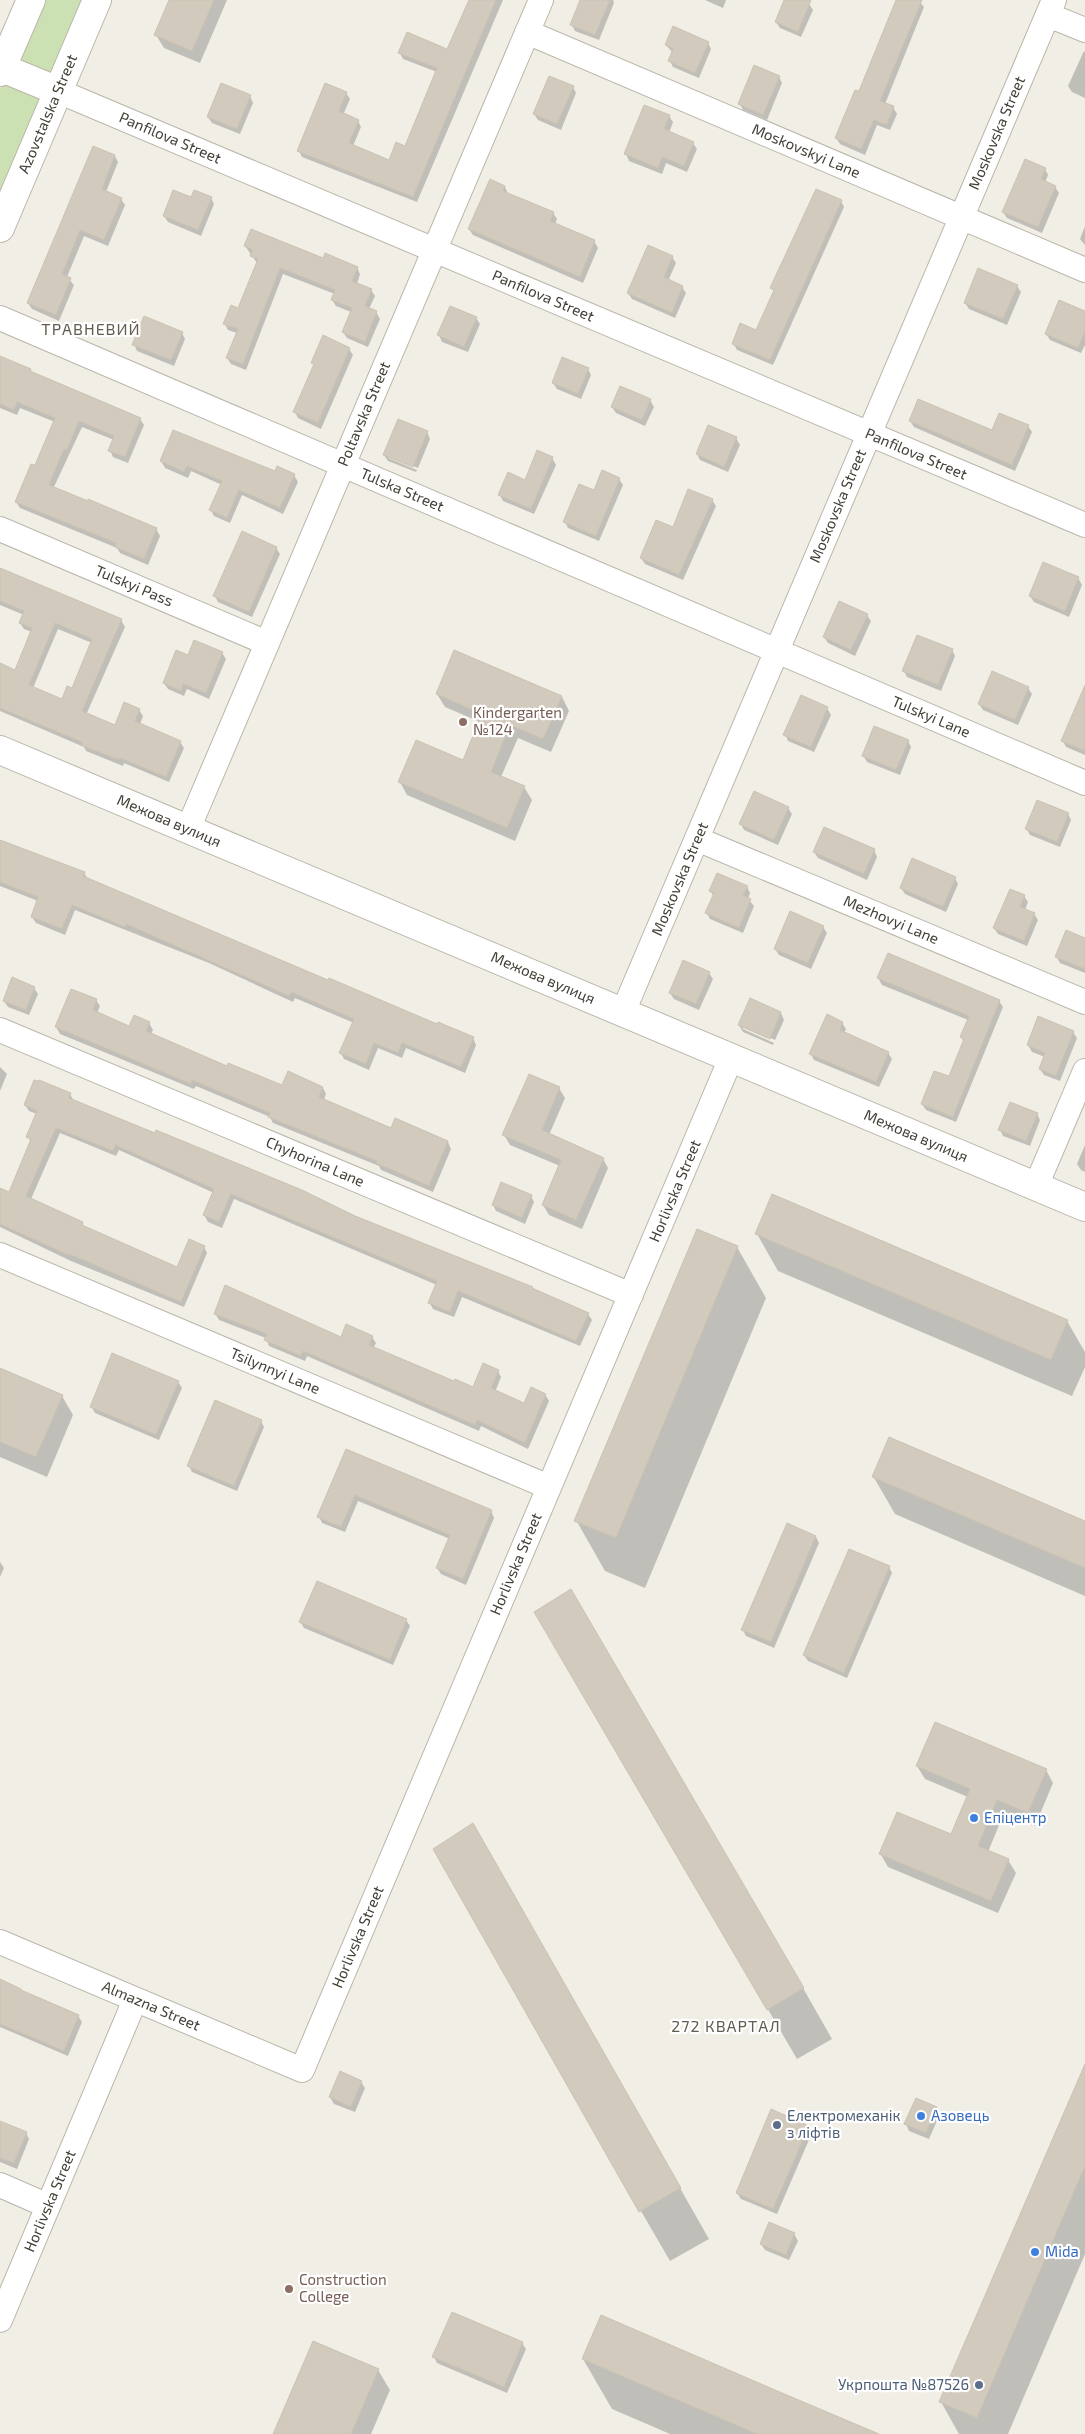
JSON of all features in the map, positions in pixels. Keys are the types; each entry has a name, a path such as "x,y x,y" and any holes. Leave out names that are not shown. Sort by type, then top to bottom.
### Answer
{"street":[{"path":"1,69 31,0"},
{"name":"Azovstalska Street","path":"0,228 97,0"},
{"name":"Poltavska Street","path":"188,829 541,0"},
{"path":"1051,8 1085,30"},
{"name":"Moskovska Street","path":"623,1012 1051,8"},
{"name":"Moskovskyi Lane","path":"527,32 1085,270"},
{"name":"Panfilova Street","path":"1,69 58,91 1085,525"},
{"name":"Tulska Street","path":"0,318 776,651"},
{"name":"Tulskyi Pass","path":"0,529 267,643"},
{"name":"Tulskyi Lane","path":"776,651 1085,783"},
{"name":"Межова вулиця","path":"0,750 1085,1207"},
{"name":"Mezhovyi Lane","path":"696,839 1085,1002"},
{"name":"Chyhorina Lane","path":"0,1030 631,1295"},
{"name":"Horlivska Street","path":"302,2070 731,1058"},
{"path":"1036,1186 1085,1071"},
{"name":"Tsilynnyi Lane","path":"0,1255 549,1488"},
{"name":"Almazna Street","path":"0,1942 302,2070"},
{"name":"Horlivska Street","path":"0,2320 136,2000"},
{"path":"0,2185 48,2206"}],"green space":[{"path":"38,0 90,0 0,211 0,89"}],"building":[{"path":"169,0 214,0 192,51 154,35"},
{"path":"469,0 496,0 413,197 297,151 325,83 347,92 339,111 359,120 349,143 389,160 396,142 405,146 437,68 398,53 407,32 447,49"},
{"path":"580,0 610,0 595,35 570,25"},
{"path":"784,0 811,0 798,32 775,22"},
{"path":"896,0 922,0 880,101 894,106 887,125 874,120 861,149 835,138 855,90 859,91"},
{"path":"673,26 709,42 695,73 668,61 673,49 665,45"},
{"path":"754,65 780,76 763,115 738,104"},
{"path":"549,76 574,86 557,124 533,114"},
{"path":"221,83 251,95 237,129 207,117"},
{"path":"644,105 670,115 664,129 694,142 684,166 662,157 658,168 624,154"},
{"path":"93,146 115,155 102,189 122,198 104,240 80,230 62,274 71,278 56,315 27,303"},
{"path":"1025,159 1046,168 1041,179 1056,186 1038,227 1002,212"},
{"path":"490,179 505,186 503,191 554,212 550,221 595,240 580,277 468,229"},
{"path":"816,189 842,200 770,360 732,344 740,323 756,330 774,290 770,288"},
{"path":"173,190 191,197 194,190 212,197 198,230 163,216"},
{"path":"251,229 323,258 325,253 358,267 352,281 372,289 365,306 377,311 365,342 342,332 352,308 331,300 335,290 280,268 243,364 226,358 238,329 223,324 231,305 238,308 258,259 250,256 253,250 244,246"},
{"path":"648,245 673,256 664,277 683,286 672,313 627,293"},
{"path":"978,268 1018,285 1003,319 964,303"},
{"path":"1059,300 1085,311 1085,331 1078,348 1045,334"},
{"path":"450,306 477,317 464,347 437,335"},
{"path":"144,316 183,332 171,360 132,345"},
{"path":"323,335 350,348 318,423 293,412 314,364 311,363"},
{"path":"0,356 31,369 30,371 141,418 125,457 108,451 114,436 79,421 67,450 64,449 49,485 157,528 144,559 115,547 116,543 15,502 31,464 35,465 55,418 17,402 14,410 0,404"},
{"path":"562,357 589,368 578,394 552,383"},
{"path":"620,386 651,399 642,420 611,407"},
{"path":"918,399 992,430 999,413 1029,425 1012,465 909,421"},
{"path":"398,419 428,431 413,467 383,455"},
{"path":"708,425 737,437 724,467 696,454"},
{"path":"173,430 275,471 277,466 295,474 280,508 239,490 227,518 209,510 222,481 187,466 184,472 160,461"},
{"path":"537,450 553,457 531,509 498,495 508,472 525,480"},
{"path":"602,470 620,478 596,536 563,522 579,484 594,490"},
{"path":"688,489 713,499 679,575 640,558 656,520 673,527"},
{"path":"242,531 277,547 249,612 213,596"},
{"path":"1043,562 1079,577 1065,611 1029,596"},
{"path":"0,568 122,619 82,711 115,725 124,702 140,709 135,721 181,741 166,777 120,758 119,760 81,745 82,742 0,708 0,663 15,670 32,628 19,623 24,611 0,601","holes":["55,623 92,639 72,688 67,686 62,699 29,685"]},
{"path":"839,601 868,614 851,650 823,637"},
{"path":"917,635 953,649 938,685 902,671"},
{"path":"194,640 223,652 206,693 183,684 181,691 163,683 176,650 188,655"},
{"path":"454,650 562,696 543,739 510,725 491,772 525,786 507,828 398,782 416,740 463,760 482,714 436,694"},
{"path":"992,671 1029,687 1015,720 978,704"},
{"path":"1085,685 1085,751 1061,741"},
{"path":"801,695 828,707 811,747 783,735"},
{"path":"874,726 909,740 896,770 862,756"},
{"path":"754,791 789,807 774,840 739,824"},
{"path":"1037,800 1069,813 1057,842 1025,829"},
{"path":"824,827 875,849 864,874 813,852"},
{"path":"0,840 85,872 83,876 328,980 329,978 437,1024 438,1022 474,1037 461,1067 402,1043 398,1053 374,1043 366,1064 339,1053 354,1019 291,992 289,996 126,924 125,927 72,905 62,929 31,917 38,897 0,882"},
{"path":"912,858 956,877 943,907 900,888"},
{"path":"717,873 748,886 743,895 751,899 739,928 705,913 714,893 709,891"},
{"path":"1010,889 1025,895 1020,907 1035,913 1024,941 993,928"},
{"path":"790,911 824,926 808,963 774,949"},
{"path":"1066,930 1085,938 1085,969 1055,957"},
{"path":"888,953 1000,1000 953,1117 921,1104 934,1071 949,1076 964,1039 960,1037 969,1016 877,978"},
{"path":"683,960 710,972 696,1004 669,993"},
{"path":"12,977 35,987 26,1010 3,1001"},
{"path":"71,989 97,999 93,1010 129,1026 134,1015 150,1022 146,1031 227,1066 228,1063 282,1085 288,1071 323,1087 319,1097 391,1128 395,1118 448,1141 429,1186 376,1163 377,1161 268,1117 270,1113 192,1080 191,1084 55,1027"},
{"path":"750,998 781,1012 770,1039 738,1025"},
{"path":"827,1014 843,1022 840,1030 889,1052 876,1082 809,1054"},
{"path":"1038,1016 1074,1031 1056,1076 1039,1069 1045,1053 1027,1045"},
{"path":"529,1074 560,1087 542,1130 604,1158 576,1220 542,1205 561,1160 502,1135"},
{"path":"34,1080 39,1080 71,1093 69,1098 155,1133 156,1130 302,1190 355,1216 533,1287 589,1313 576,1341 458,1291 450,1312 428,1303 437,1281 231,1194 219,1222 203,1215 214,1189 115,1145 113,1151 56,1128 26,1196 83,1222 82,1225 177,1267 189,1239 205,1246 181,1302 68,1255 0,1224 0,1188 9,1192 31,1139 26,1137 37,1111 24,1105"},
{"path":"1010,1102 1038,1113 1026,1141 998,1130"},
{"path":"501,1182 532,1195 522,1218 492,1205"},
{"path":"772,1194 1068,1320 1051,1360 755,1234"},
{"path":"697,1229 738,1246 616,1538 574,1521"},
{"path":"225,1285 341,1337 346,1324 373,1336 369,1345 454,1381 455,1379 473,1387 483,1363 499,1370 491,1388 524,1403 531,1387 546,1394 525,1443 477,1420 475,1425 303,1351 301,1356 264,1340 267,1334 214,1314"},
{"path":"112,1353 179,1381 156,1435 90,1407"},
{"path":"0,1368 63,1395 36,1457 0,1442"},
{"path":"215,1400 262,1420 234,1486 187,1466"},
{"path":"889,1437 1085,1521 1085,1568 872,1477"},
{"path":"346,1449 492,1510 463,1579 436,1568 450,1535 355,1495 341,1527 317,1517"},
{"path":"787,1523 816,1536 771,1642 741,1630"},
{"path":"849,1549 890,1566 844,1673 803,1655"},
{"path":"317,1581 407,1619 390,1660 299,1622"},
{"path":"571,1589 804,1988 767,2010 534,1612"},
{"path":"935,1722 1047,1769 1028,1813 997,1800 978,1846 1009,1859 991,1901 879,1854 897,1812 951,1834 970,1789 916,1766"},
{"path":"473,1823 681,2188 639,2212 433,1849"},
{"path":"0,1979 79,2015 64,2051 0,2024"},
{"path":"1085,2064 1085,2166 977,2418 939,2402"},
{"path":"340,2071 362,2081 351,2107 329,2097"},
{"path":"916,2098 937,2107 926,2133 904,2124"},
{"path":"771,2109 809,2126 773,2209 736,2193"},
{"path":"0,2121 27,2132 14,2163 0,2158"},
{"path":"769,2222 795,2233 786,2255 760,2244"},
{"path":"452,2312 523,2342 504,2387 432,2357"},
{"path":"601,2315 879,2434 757,2434 582,2359"},
{"path":"313,2341 379,2369 351,2434 273,2434"}],"place":[{"name":"Kindergarten №124","path":"463,722"},
{"name":"Епіцентр","path":"974,1818"},
{"name":"Азовець","path":"921,2116"},
{"name":"Електромеханік з ліфтів","path":"777,2125"},
{"name":"Mida","path":"1035,2252"},
{"name":"Construction College","path":"289,2289"},
{"name":"Укрпошта №87526","path":"979,2385"}],"district":[{"name":"ТРАВНЕВИЙ","path":"91,329"},
{"name":"272 КВАРТАЛ","path":"726,2026"}]}
